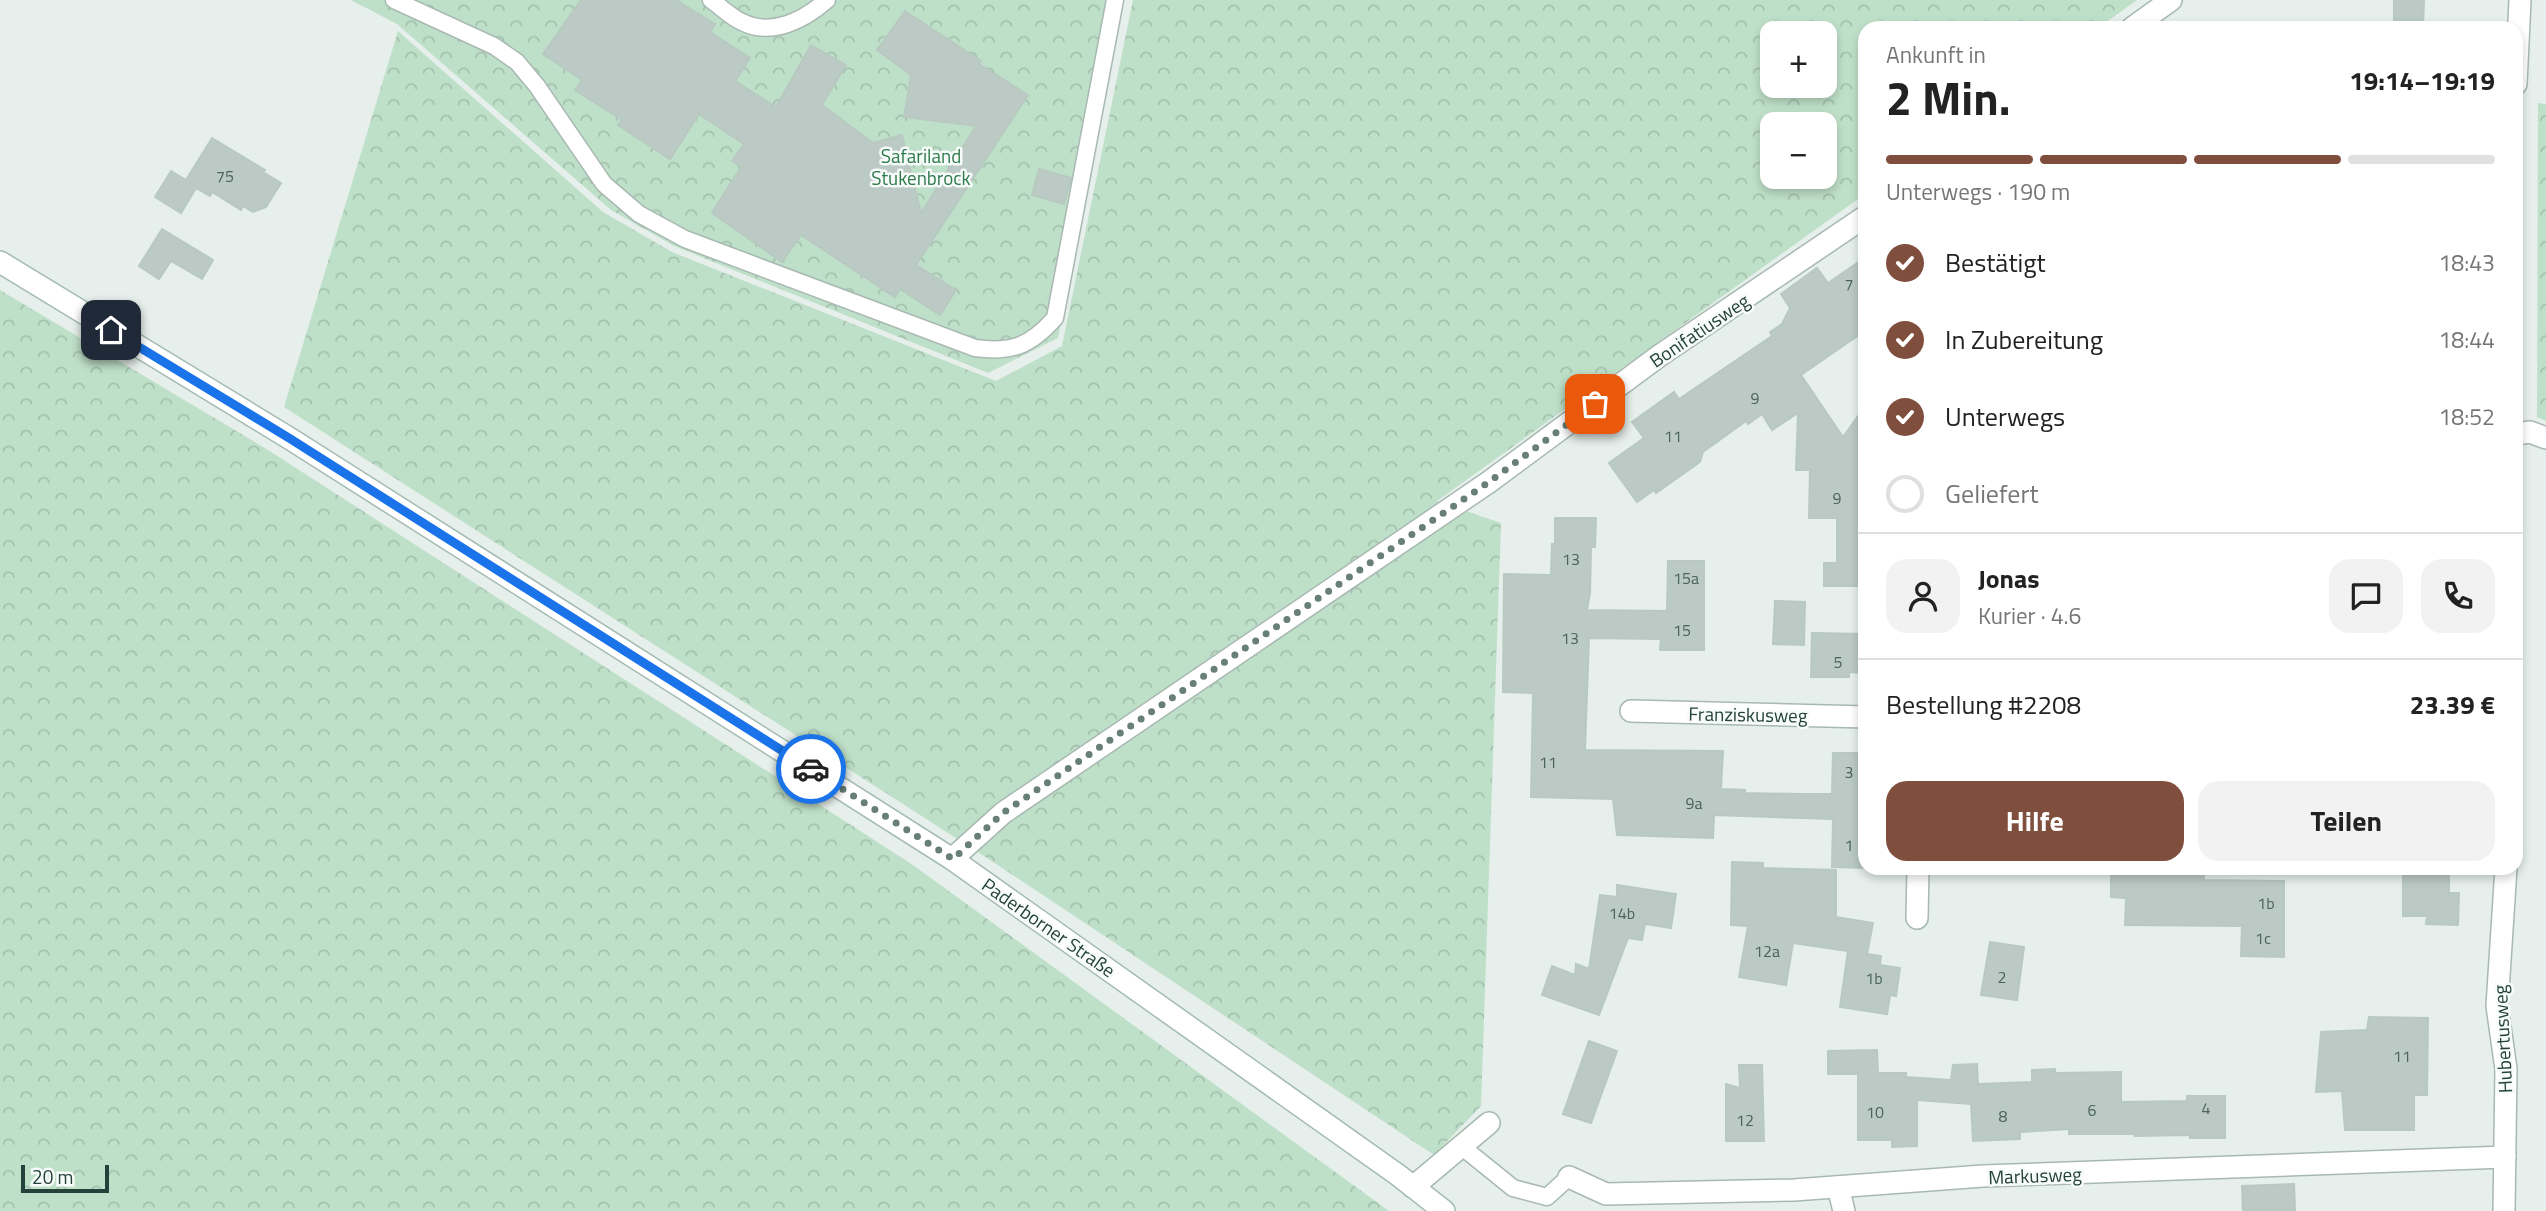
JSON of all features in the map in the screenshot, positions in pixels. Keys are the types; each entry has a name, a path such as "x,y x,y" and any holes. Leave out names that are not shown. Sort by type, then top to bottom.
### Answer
{"street":[{"path":"2142,21 2171,0"},
{"path":"2519,21 2520,0"},
{"name":"Bonifatiusweg","path":"953,859 1003,813 1489,482 1659,356 1858,221"},
{"name":"Paderborner Straße","path":"0,262 301,445 953,859 1444,1211"},
{"path":"2523,434 2530,432 2546,438"},
{"name":"Franziskusweg","path":"1631,711 1858,717"},
{"path":"1917,918 1919,875"},
{"name":"Hubertusweg","path":"2504,1211 2506,1069 2497,1006 2506,875"},
{"path":"1413,1187 1489,1123"},
{"name":"Markusweg","path":"1569,1177 1606,1194 1838,1187 1983,1177 2505,1157"},
{"path":"1838,1187 1844,1211"}],"lane":[{"path":"394,0 494,46 517,62 537,86 604,184 639,214 685,239 715,251 975,348 998,351 1031,340 1055,318 1115,0"},
{"path":"710,0 741,22 756,27 774,28 815,11 827,0"},
{"path":"1461,1146 1513,1188 1547,1198 1569,1177"}],"green space":[{"name":"Safariland Stukenbrock","path":"351,0 1122,0 1058,338 988,373 674,246 611,210 397,24"},
{"path":"1133,0 2137,0 2108,21 1858,21 1858,199 1437,501 1501,523 1481,1106 1434,1155 984,856 284,407 398,31 603,212 672,252 996,381 1062,346"},
{"path":"2538,103 2546,104 2546,421 2537,417"},
{"path":"0,290 268,450 913,865 1389,1211 0,1211"}],"building":[{"path":"581,0 676,0 715,24 710,32 750,58 735,81 776,107 811,45 846,65 822,105 873,143 902,135 921,213 976,126 904,117 911,75 877,50 905,11 1028,95 916,265 956,290 940,315 900,289 895,297 801,235 782,262 712,213 741,167 732,161 744,144 699,114 670,159 618,125 622,120 575,90 582,80 543,54"},
{"path":"2394,0 2424,0 2423,21 2394,21"},
{"path":"212,138 265,170 263,172 281,183 266,207 253,212 243,206 241,210 212,192 210,196 196,188 181,213 155,197 171,171 186,180"},
{"path":"1039,169 1071,178 1064,204 1032,195"},
{"path":"162,229 213,260 202,279 171,261 159,279 139,266"},
{"path":"1858,262 1858,336 1801,375 1843,437 1858,416 1858,586 1824,586 1824,563 1837,563 1837,518 1809,518 1810,470 1796,470 1798,413 1772,430 1762,414 1748,424 1746,421 1703,452 1700,462 1656,493 1654,490 1637,502 1609,463 1644,438 1632,422 1674,392 1679,399 1772,336 1770,332 1782,324 1790,308 1781,294 1817,268 1828,283"},
{"path":"1555,518 1596,518 1595,547 1591,547 1587,610 1667,611 1668,561 1704,561 1704,650 1660,650 1661,639 1589,638 1585,750 1723,751 1721,789 1745,790 1745,793 1798,794 1832,794 1833,753 1858,753 1858,868 1832,867 1833,819 1714,815 1713,838 1617,835 1613,799 1531,797 1533,693 1503,692 1504,574 1551,575 1552,544 1555,544"},
{"path":"1775,601 1805,602 1804,645 1773,644"},
{"path":"1812,633 1858,634 1858,673 1849,672 1849,677 1811,677"},
{"path":"1732,862 1763,863 1763,868 1836,870 1836,917 1873,923 1867,954 1881,956 1880,965 1900,968 1896,996 1890,995 1887,1014 1840,1007 1848,951 1793,943 1786,985 1739,977 1748,926 1731,925"},
{"path":"2111,875 2204,875 2204,880 2284,881 2284,957 2241,956 2242,926 2125,925 2126,898 2111,897"},
{"path":"2403,875 2449,875 2449,893 2459,893 2458,925 2426,924 2427,916 2403,916"},
{"path":"1617,885 1676,894 1671,928 1645,924 1642,940 1628,938 1599,1015 1542,995 1552,966 1575,975 1576,964 1589,969 1600,895 1617,897"},
{"path":"1990,942 2024,947 2017,1000 1981,995"},
{"path":"2369,1017 2428,1018 2427,1095 2414,1095 2414,1130 2345,1130 2342,1091 2316,1092 2321,1032 2367,1030"},
{"path":"1589,1041 1617,1051 1591,1123 1563,1114"},
{"path":"1877,1050 1878,1073 1906,1073 1906,1077 1951,1080 1953,1065 1977,1064 1978,1084 2032,1082 2032,1070 2055,1069 2055,1073 2121,1072 2121,1102 2187,1101 2187,1096 2225,1096 2225,1138 2190,1138 2190,1135 2069,1134 2069,1129 2020,1132 2020,1139 1973,1141 1971,1104 1917,1100 1917,1146 1892,1147 1892,1140 1858,1140 1858,1074 1828,1074 1828,1051"},
{"path":"1739,1065 1762,1065 1764,1141 1726,1141 1726,1084 1740,1088"},
{"path":"2294,1184 2295,1211 2243,1211 2242,1186"}],"way so far":[{"path":"811,769 953,859 1003,813 1489,482 1595,404"}],"route":[{"path":"111,330 289,438 811,769"}]}
